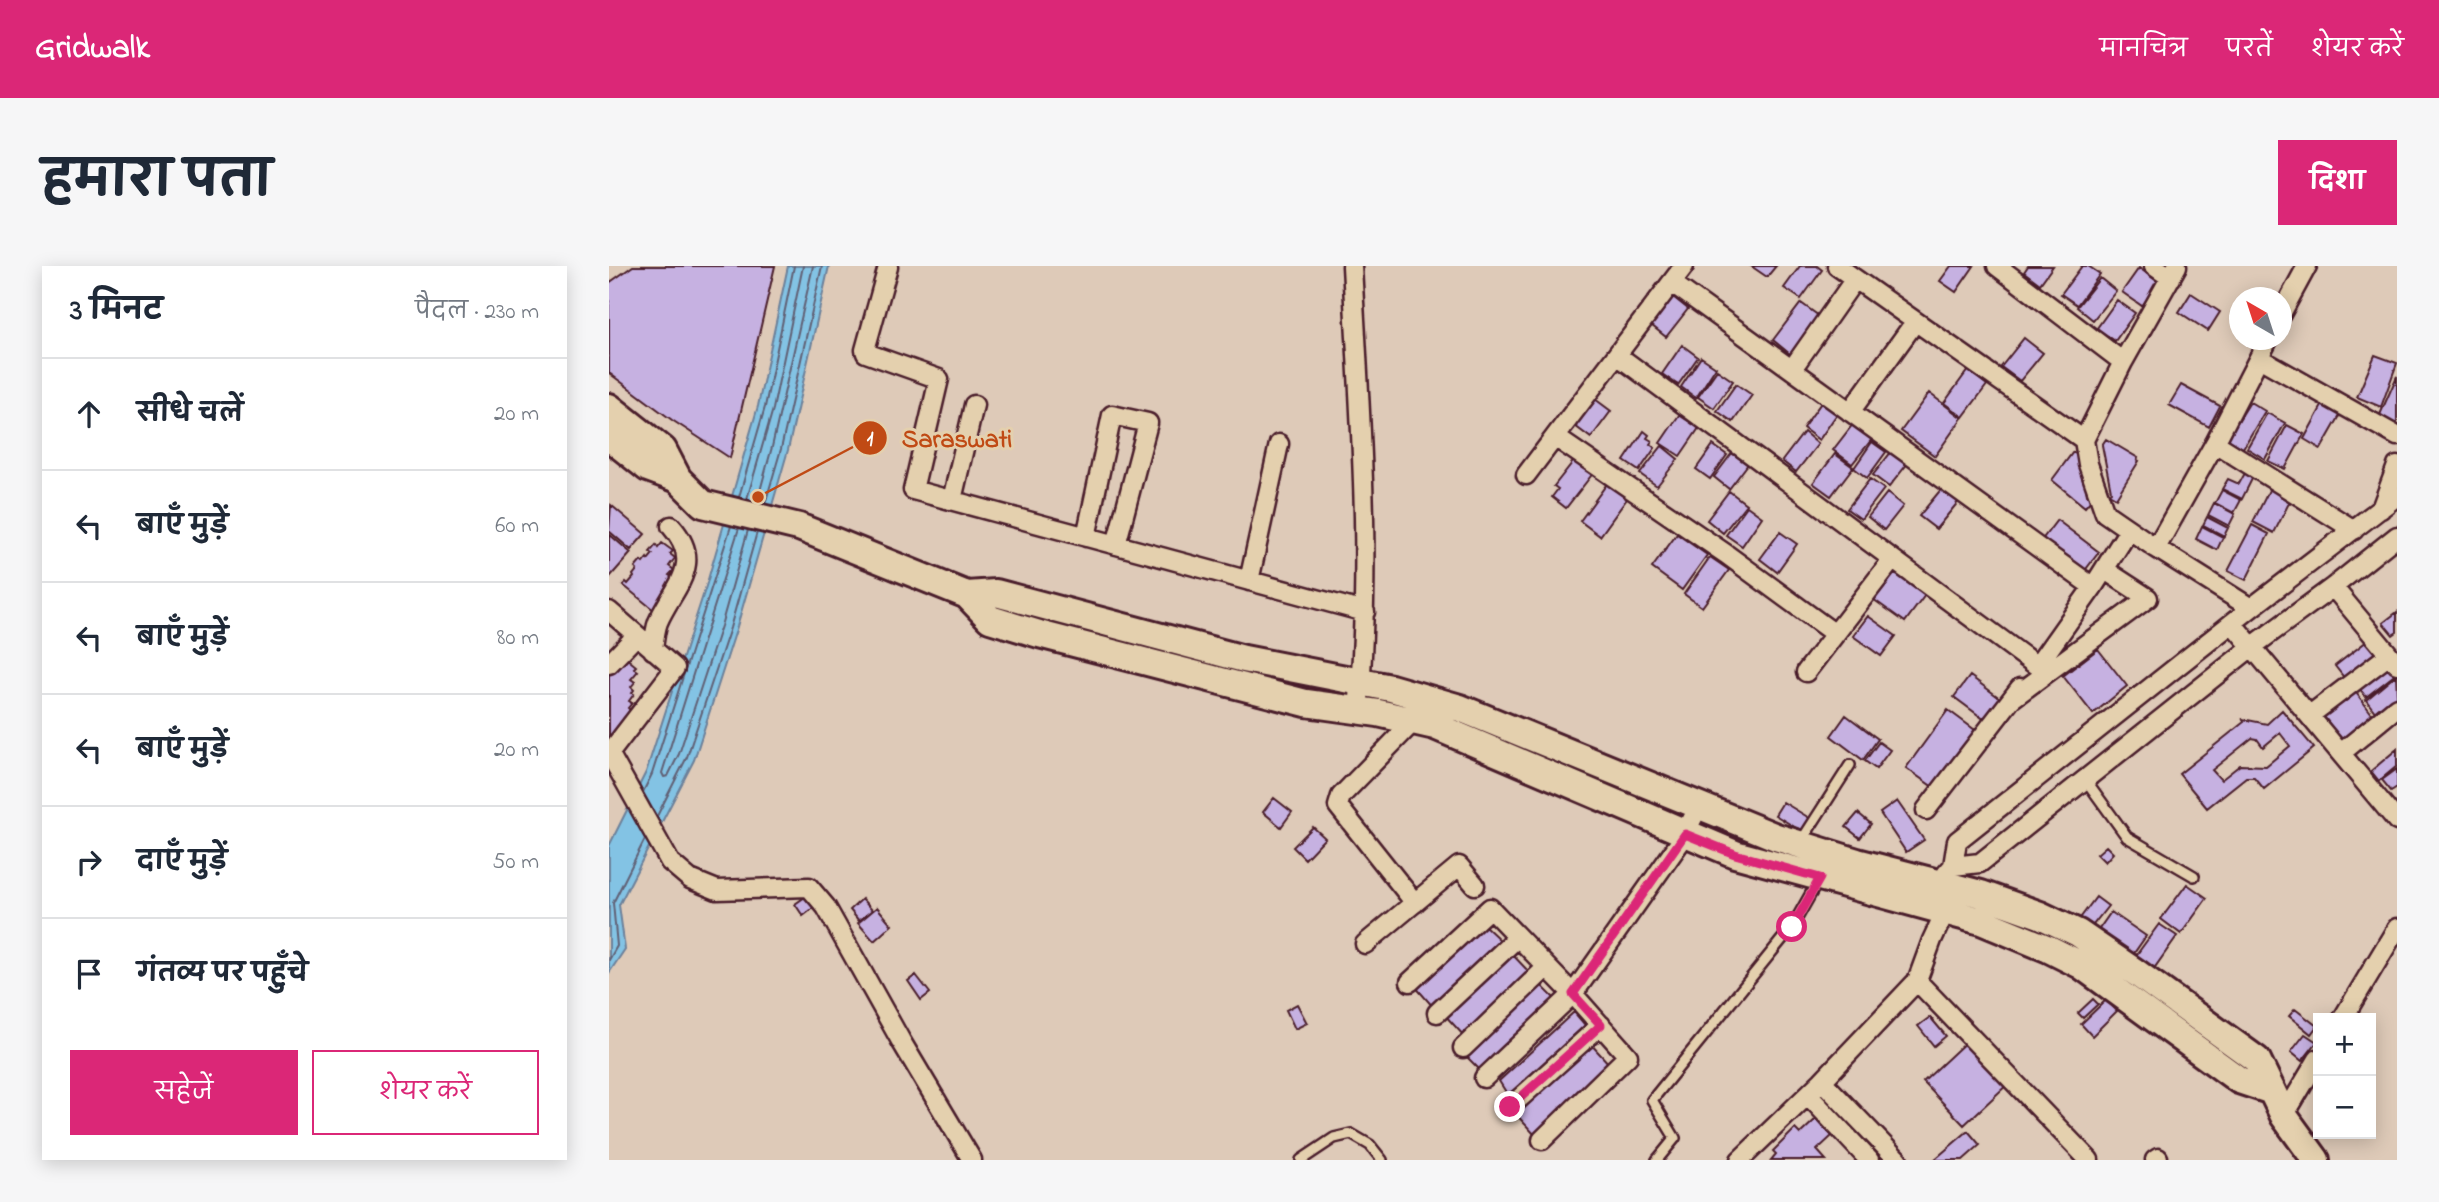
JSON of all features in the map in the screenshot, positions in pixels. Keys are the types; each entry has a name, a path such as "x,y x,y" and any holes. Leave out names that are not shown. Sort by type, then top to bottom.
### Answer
{"street":[{"path":"1352,266 1365,502 1365,612 1358,710"},
{"path":"1526,475 1684,266"},
{"path":"1837,266 2084,440"},
{"path":"1997,266 2123,362"},
{"path":"2154,266 2174,272 2123,362 2084,440 2088,464 2105,513 2251,608"},
{"path":"2292,294 2307,266"},
{"path":"888,267 865,349 871,356 939,379 913,490 1365,612"},
{"path":"1792,369 1855,279"},
{"path":"1672,283 2093,587"},
{"path":"1850,412 1915,322"},
{"path":"2156,548 2263,350"},
{"path":"1617,355 2037,666"},
{"path":"2259,358 2397,436"},
{"path":"952,500 974,405"},
{"path":"609,407 663,450 678,478 703,504 799,527 967,595 990,619 1306,703 1358,710 1435,726 1735,854 1981,921 2081,965 2239,1080 2269,1090"},
{"path":"1086,537 1112,415 1148,423 1116,545"},
{"path":"609,437 647,468 678,478"},
{"path":"1555,437 1726,554 1835,634"},
{"path":"1248,581 1279,443"},
{"path":"2215,443 2354,530"},
{"path":"2381,509 2397,466"},
{"path":"1945,874 1957,841 2397,496"},
{"path":"653,650 657,624 687,569 685,551 671,526"},
{"path":"1926,810 2037,666 2093,587 2129,530"},
{"path":"1945,874 1980,863 2253,646 2397,536"},
{"path":"1806,672 1892,560"},
{"path":"2013,698 2148,598 2105,569"},
{"path":"2310,715 2393,659 2333,587"},
{"path":"967,595 996,593 1244,660 1391,688 1460,708 1799,844 1857,862 1945,874 1980,894 2040,915 2078,933 2257,1060 2269,1090 2284,1116 2316,1160"},
{"path":"609,611 675,668 609,753 670,862 690,879 717,890 809,887 826,906 901,1041 972,1160"},
{"path":"2232,623 2397,821"},
{"path":"609,664 636,636"},
{"path":"2341,753 2397,707"},
{"path":"1414,721 1341,796 1338,806 1415,902"},
{"path":"1484,1077 1573,994 1685,834 1699,806"},
{"path":"1365,944 1459,866 1475,885"},
{"path":"1410,982 1490,908 1628,1056 1542,1140"},
{"path":"1740,1160 1822,1081 1917,981 1945,912"},
{"path":"2346,1013 2397,928"},
{"path":"1437,1013 1517,937"},
{"path":"1463,1048 1547,968"},
{"path":"1917,981 2089,1160"},
{"path":"1510,1107 1601,1025"},
{"path":"2284,1116 2313,1067"},
{"path":"1822,1081 1898,1160"},
{"path":"1808,1095 1869,1160"}],"lane":[{"path":"1799,844 1850,765"},
{"path":"2085,779 2127,837 2194,876"},
{"path":"1657,1160 1675,1138 1652,1100 1792,927 1820,878"},
{"path":"1301,1160 1334,1138 1351,1135 1370,1145 1382,1160"}],"water":[{"path":"788,266 829,266 788,450 736,630 694,760 619,905 625,949 609,973 609,846 646,772 707,583 758,406"}],"building":[{"path":"633,266 775,266 730,458 672,420 609,373 609,283"},
{"path":"1751,266 1776,266 1767,277"},
{"path":"1800,266 1817,266 1822,270 1801,299 1784,288"},
{"path":"1951,266 1974,266 1956,292 1940,281"},
{"path":"2028,266 2053,266 2040,284 2024,272"},
{"path":"2082,266 2088,266 2100,274 2077,305 2061,294"},
{"path":"2139,268 2159,282 2142,306 2122,292"},
{"path":"2100,278 2116,291 2093,320 2077,307"},
{"path":"2191,293 2220,312 2208,331 2179,312"},
{"path":"1673,297 1688,309 1666,337 1651,325"},
{"path":"2117,300 2135,313 2115,341 2097,328"},
{"path":"1801,303 1819,316 1790,354 1773,340"},
{"path":"2024,338 2043,353 2020,381 2001,367"},
{"path":"1682,345 1698,357 1678,385 1662,374"},
{"path":"2375,355 2397,363 2381,407 2357,397"},
{"path":"1701,357 1716,367 1696,398 1681,387"},
{"path":"1717,370 1733,381 1714,408 1698,397"},
{"path":"1968,370 1987,385 1963,417 1944,403"},
{"path":"2397,376 2397,424 2379,417"},
{"path":"1736,384 1752,395 1733,422 1717,411"},
{"path":"2181,385 2220,406 2209,427 2169,405"},
{"path":"1929,393 1962,418 1935,456 1901,431"},
{"path":"1595,399 1611,411 1591,438 1575,426"},
{"path":"1823,400 1839,411 1819,440 1803,428"},
{"path":"2250,402 2265,411 2243,448 2227,439"},
{"path":"2323,404 2341,414 2321,449 2304,439"},
{"path":"2267,413 2285,423 2265,459 2247,448"},
{"path":"1679,415 1699,428 1680,456 1660,443"},
{"path":"1857,419 1876,434 1852,464 1833,450"},
{"path":"2287,425 2304,434 2285,469 2268,461"},
{"path":"1644,431 1655,448 1639,471 1624,461"},
{"path":"1804,432 1818,444 1796,472 1782,461"},
{"path":"2106,439 2139,461 2116,498 2109,494 2111,491 2102,445"},
{"path":"1872,442 1886,452 1867,478 1854,468"},
{"path":"1713,445 1727,455 1710,479 1696,469"},
{"path":"1662,446 1678,459 1657,486 1640,474"},
{"path":"1892,451 1908,463 1889,487 1873,475"},
{"path":"2073,452 2081,458 2087,495 2092,499 2085,507 2052,480"},
{"path":"1732,453 1748,464 1729,489 1714,477"},
{"path":"1835,454 1853,467 1831,496 1813,483"},
{"path":"1576,458 1594,472 1566,508 1552,497 1558,489 1554,486"},
{"path":"2245,473 2253,477 2242,499 2222,489 2228,479 2239,484"},
{"path":"1870,479 1884,489 1861,519 1847,509"},
{"path":"1609,481 1629,496 1600,536 1580,521"},
{"path":"2271,486 2292,497 2274,533 2253,522"},
{"path":"1943,487 1959,501 1936,529 1919,516"},
{"path":"2222,490 2241,500 2234,513 2215,503"},
{"path":"1729,491 1746,504 1723,533 1707,520"},
{"path":"1887,493 1903,506 1884,530 1868,517"},
{"path":"2214,503 2235,514 2229,526 2208,515"},
{"path":"611,505 645,534 631,550 609,531"},
{"path":"1747,506 1762,517 1742,546 1726,535"},
{"path":"2207,517 2228,528 2224,536 2203,525"},
{"path":"2057,520 2099,552 2083,573 2041,541"},
{"path":"2252,525 2269,534 2246,580 2228,571"},
{"path":"2202,526 2223,537 2217,550 2196,539"},
{"path":"1780,532 1797,544 1777,572 1760,559"},
{"path":"609,534 631,553 609,578"},
{"path":"1677,534 1707,555 1682,590 1652,568"},
{"path":"662,543 673,551 670,554 675,558 669,566 674,570 669,575 675,579 660,598 655,611 623,585 626,582 628,584 634,577 637,570 635,568 641,561 643,563 647,558 648,560 653,554 650,552"},
{"path":"1710,557 1729,570 1702,607 1684,594"},
{"path":"1893,572 1925,595 1905,622 1873,599"},
{"path":"2397,612 2397,632 2393,635 2383,623"},
{"path":"1868,616 1896,636 1881,656 1853,636"},
{"path":"2367,641 2378,655 2346,680 2335,666"},
{"path":"2098,649 2127,686 2093,714 2063,676"},
{"path":"625,657 638,671 631,679 635,682 631,687 634,694 629,701 632,703 628,708 631,711 624,718 628,722 614,739 609,735 609,675"},
{"path":"2388,661 2397,673 2366,697 2357,685"},
{"path":"2396,675 2397,696 2376,713 2366,700"},
{"path":"1970,676 2001,699 1985,720 1954,697"},
{"path":"2354,690 2375,718 2343,742 2322,714"},
{"path":"1948,710 1975,730 1933,787 1906,768"},
{"path":"2282,710 2314,748 2264,789 2254,777 2246,777 2207,808 2179,774 2244,722 2243,719 2267,724","holes":["2280,733 2290,746 2266,766 2240,765 2221,780 2212,770 2252,738 2257,739 2263,747"]},
{"path":"1846,715 1878,739 1863,760 1831,736"},
{"path":"1879,742 1890,750 1876,769 1865,761"},
{"path":"2397,749 2397,766 2379,781 2371,771"},
{"path":"2397,769 2397,787 2391,791 2382,780"},
{"path":"1274,798 1292,812 1281,827 1263,812"},
{"path":"1897,801 1924,840 1906,852 1880,813"},
{"path":"1783,802 1811,819 1803,832 1775,815"},
{"path":"1858,813 1871,824 1860,838 1846,827"},
{"path":"1313,827 1325,838 1305,859 1293,847"},
{"path":"2106,846 2113,853 2105,862 2097,854"},
{"path":"2187,884 2207,898 2181,934 2161,919"},
{"path":"808,895 816,906 803,916 795,904"},
{"path":"2096,897 2108,906 2089,930 2078,921"},
{"path":"862,899 872,910 859,921 850,910"},
{"path":"877,907 892,925 874,941 858,923"},
{"path":"2111,912 2146,936 2132,956 2097,932"},
{"path":"1483,924 1502,942 1434,1008 1414,985"},
{"path":"2159,924 2177,936 2153,970 2135,957"},
{"path":"1509,951 1531,974 1465,1037 1443,1013"},
{"path":"916,975 930,993 921,1000 908,981"},
{"path":"1539,983 1557,1001 1483,1073 1462,1052"},
{"path":"2093,999 2098,1004 2083,1018 2078,1013"},
{"path":"2106,1000 2117,1011 2092,1036 2081,1024"},
{"path":"1297,1004 1307,1023 1295,1029 1286,1010"},
{"path":"2295,1009 2313,1023 2313,1031 2311,1034 2289,1016"},
{"path":"1574,1012 1585,1025 1509,1097 1499,1081"},
{"path":"1930,1017 1946,1036 1934,1046 1918,1026"},
{"path":"2305,1034 2313,1039 2313,1047 2302,1061 2291,1052"},
{"path":"1969,1039 2010,1082 1964,1125 1923,1082"},
{"path":"1589,1042 1610,1065 1535,1135 1514,1112"},
{"path":"1816,1119 1832,1136 1817,1150 1826,1160 1771,1160 1776,1154 1773,1151 1795,1129 1800,1134"},
{"path":"1968,1131 1980,1145 1963,1160 1934,1160"}],"place":[{"name":"Saraswati","path":"758,497"}],"route":[{"path":"1510,1107 1601,1025 1573,994 1685,834 1735,854 1820,878 1792,927"}]}
